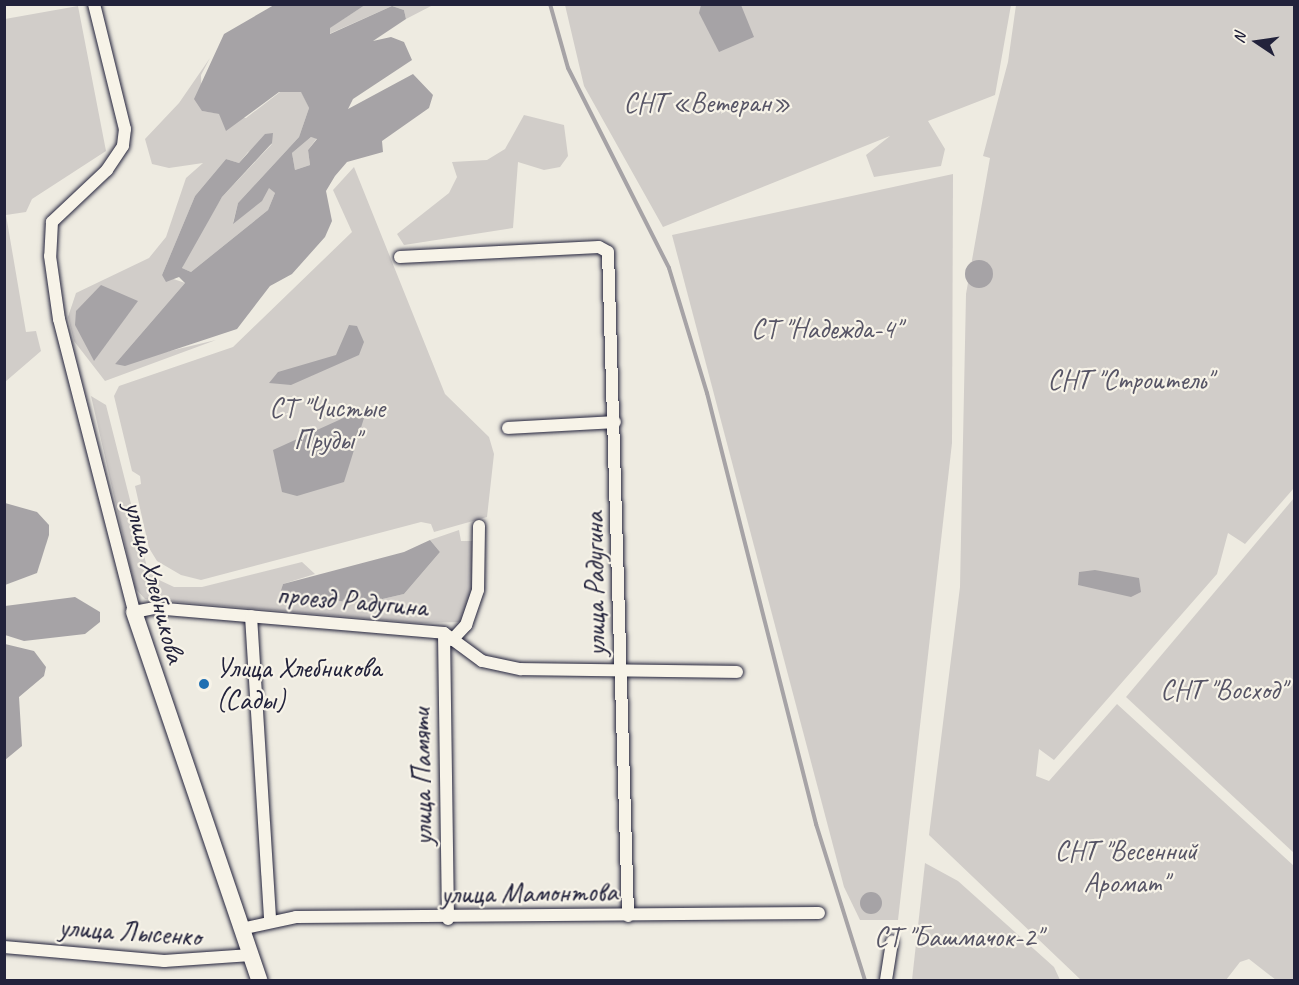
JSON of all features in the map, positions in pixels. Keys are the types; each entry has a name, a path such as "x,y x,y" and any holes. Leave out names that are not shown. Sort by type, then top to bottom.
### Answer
{"street":[{"name":"улица Хлебникова","path":"94,4 125,129 123,146 107,170 52,222 59,320 134,612 259,981"},
{"name":"улица Радугина","path":"400,257 599,247 608,252 615,422 628,916"},
{"path":"508,428 615,422"},
{"path":"448,636 466,625 478,590 479,526"},
{"name":"проезд Радугина","path":"134,612 154,608 448,636 497,666 621,672 736,672"},
{"path":"251,616 270,919"},
{"name":"улица Памяти","path":"448,636 448,920"},
{"name":"улица Мамонтова","path":"241,929 270,919 448,920 819,913"},
{"path":"886,981 892,940"},
{"name":"улица Лысенко","path":"4,947 173,962 251,955"}],"green space":[{"path":"365,5 433,5 406,19 404,10 392,6 329,34 329,28"},
{"name":"СНТ «Ветеран»","path":"565,5 1011,5 995,95 928,121 945,149 941,166 874,177 866,155 890,136 663,227 584,86"},
{"name":"СНТ \"Строитель\"","path":"1016,5 1294,5 1294,488 1245,544 1228,533 1217,574 1054,760 1039,749 1036,776 1049,781 1117,704 1294,866 1294,980 1276,980 1249,959 1240,962 1226,980 1081,980 929,835 960,587 966,294 990,158 983,156 1008,62"},
{"path":"78,6 106,151 32,199 26,212 6,215 26,332 36,331 41,351 5,382 5,19"},
{"path":"210,58 201,75 202,111 246,118 280,92 301,91 309,108 299,137 238,203 233,223 269,187 275,193 268,210 191,272 182,268 187,255 222,197 272,144 248,152 239,163 226,159 195,196 162,275 185,283 115,364 216,340 105,381 74,341 68,317 76,293 149,258 166,237 186,178 203,163 169,168 152,164 145,139 179,103"},
{"path":"524,115 564,125 568,156 560,167 544,170 518,162 513,228 404,245 397,234 449,193 457,177 452,162 487,160 505,149"},
{"path":"311,137 317,138 308,150 310,165 295,170 292,153"},
{"name":"СТ \"Чистые Пруды\"","path":"354,167 445,394 489,437 494,454 487,517 434,532 431,524 421,522 201,580 181,575 157,561 149,548 135,486 141,484 140,476 132,471 114,396 119,386 233,347 352,232 333,190"},
{"name":"СТ \"Надежда-4\"","path":"953,174 952,443 898,920 860,920 844,887 672,235"},
{"path":"91,396 106,405 147,567 157,579 174,587 202,587 302,562 315,574 283,584 280,593 361,604 404,594 440,552 430,540 459,530 461,541 477,541 472,599 463,622 419,623 145,599 135,588"},
{"name":"СНТ \"Восход\"","path":"1294,498 1294,853 1126,697"},
{"name":"СТ \"Башмачок-2\"","path":"925,863 958,881 1054,967 1060,980 912,980"}],"shaded area":[{"path":"274,5 365,5 330,28 330,34 392,6 404,10 406,19 373,41 391,37 404,42 412,60 353,99 348,109 413,74 433,95 429,108 382,141 383,152 347,162 326,191 332,221 325,237 292,274 270,286 237,329 125,366 115,364 185,283 179,277 166,282 162,275 195,196 226,159 239,163 265,134 273,133 272,143 222,197 182,268 191,272 268,210 275,193 269,188 262,201 233,224 238,203 299,137 309,108 301,92 279,92 226,131 219,114 202,111 194,99 224,34","holes":["311,137 317,139 308,150 310,165 295,170 292,153"]},
{"path":"701,5 741,5 754,37 719,52 699,13"},
{"path":"979,260 989,264 993,274 989,284 979,288 969,284 965,274 969,264"},
{"path":"101,285 138,301 94,361 75,325 76,311"},
{"path":"349,325 357,326 364,342 359,355 291,385 269,383 278,372 336,355"},
{"path":"350,415 364,418 344,482 297,496 282,492 273,450"},
{"path":"5,503 37,512 49,525 49,535 37,573 5,585"},
{"path":"430,540 440,552 404,594 361,604 280,593 283,584 404,552"},
{"path":"1095,570 1139,578 1141,592 1131,597 1078,585 1079,572"},
{"path":"75,597 100,612 100,622 85,634 24,641 5,635 5,606"},
{"path":"5,644 34,651 46,667 44,676 19,697 22,746 5,760"},
{"path":"871,892 879,895 882,903 879,911 871,914 863,911 860,903 863,895"}],"waterway":[{"path":"550,4 568,68 669,268 707,393 816,824 865,980"}],"place":[{"name":"Улица Хлебникова (Сады)","path":"204,684"}],"park label":[{"name":"СНТ \"Весенний Аромат\"","path":"1126,867"}]}
